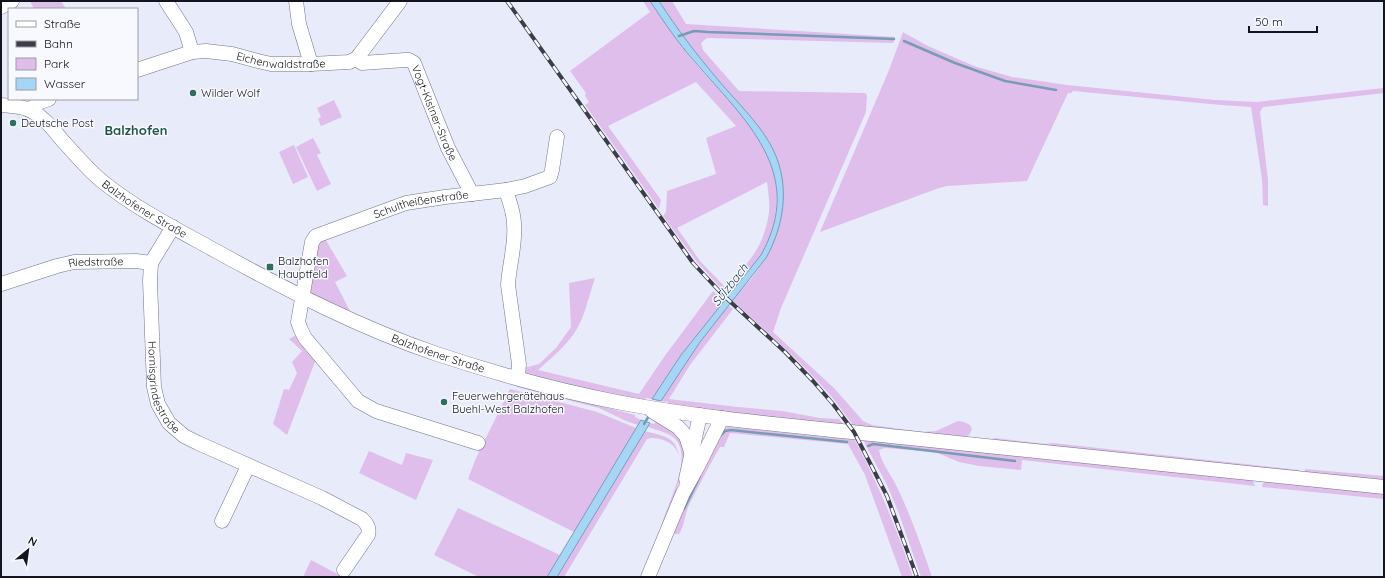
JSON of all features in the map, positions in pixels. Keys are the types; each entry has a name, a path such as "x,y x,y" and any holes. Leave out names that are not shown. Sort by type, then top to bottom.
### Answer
{"street":[{"path":"1,7 12,1"},
{"path":"166,1 186,32 192,52"},
{"path":"296,1 299,24 311,64"},
{"path":"356,59 400,1"},
{"name":"Eichenwaldstraße","path":"138,70 192,52 206,51 222,52 271,64 349,62 356,59"},
{"name":"Vogt-Kistner-Straße","path":"356,59 362,63 405,60 409,60 414,63 448,148 472,194"},
{"path":"29,110 40,102 46,100"},
{"name":"Balzhofener Straße","path":"1,105 17,106 29,110 40,117 50,125 80,160 100,180 128,200 173,228 248,269 302,296 386,334 432,352 518,378 556,388 643,406 662,413 700,415 969,445 1384,487"},
{"name":"Schultheißenstraße","path":"302,296 312,242 316,236 406,204 445,197 506,190 525,186 550,177 557,137"},
{"path":"506,190 514,224 508,285 519,364 518,378"},
{"path":"151,263 173,228"},
{"name":"Riedstraße","path":"1,284 74,262 136,261 151,263"},
{"name":"Hornisgrindestraße","path":"151,263 150,281 154,387 160,410 169,423 184,436 329,502 362,519 367,524 369,532 368,535 344,570"},
{"path":"302,296 298,322 301,330 310,345 358,401 376,411 478,443"},
{"path":"662,413 686,436 691,452"},
{"path":"683,493 700,415"},
{"path":"648,577 683,493 722,418"},
{"path":"222,521 248,466"}],"green space":[{"path":"30,1 61,1 65,8 34,8"},
{"path":"643,1 650,1 688,55 748,123 765,150 773,170 777,192 776,207 774,222 767,246 754,266 728,296 697,262 663,216 666,212 667,191 716,174 706,138 736,126 696,82 608,126 661,200 659,209 585,105 589,102 585,96 586,93 570,71 650,12","holes":["767,182 769,212 764,235 754,254 741,271 725,287 700,261 677,228"]},
{"path":"659,1 672,1 686,24 895,37 893,43 707,38 701,43 703,50 739,91 865,93 867,95 866,112 781,308 773,332 834,388 863,421 872,425 922,432 936,431 958,421 970,425 972,429 969,435 964,437 855,428 831,396 808,371 783,346 732,300 751,279 766,258 783,208 769,141 697,55"},
{"path":"903,32 928,46 974,66 1012,77 1067,85 1215,100 1257,102 1384,88 1384,93 1263,107 1260,112 1268,180 1268,206 1263,205 1262,179 1251,107 1073,91 1068,93 1027,181 947,186 820,232 889,70"},
{"path":"334,100 342,117 321,126 318,119 321,117 317,108"},
{"path":"313,138 321,153 317,155 331,184 317,191 296,147"},
{"path":"294,145 308,177 293,184 279,152"},
{"path":"324,237 347,276 335,282 352,315 309,295 318,239"},
{"path":"595,278 578,327 560,350 538,370 639,394 664,357 713,291 724,301 681,355 652,399 645,398 645,400 596,393 524,373 524,368 539,364 556,348 571,327 569,283"},
{"path":"728,305 733,309 690,365 669,399 782,411 820,418 839,419 846,427 720,412 668,404 668,402 661,401 684,364"},
{"path":"296,335 316,359 287,435 273,424 284,389 289,390 297,373 292,362 302,351 289,339"},
{"path":"516,384 635,415 635,417 641,420 638,425 599,408 517,387 515,385"},
{"path":"510,389 597,412 636,428 574,532 468,479 476,458"},
{"path":"656,422 668,428 679,437 684,445 685,452 682,473 678,486 664,526 661,527 678,480 682,456 679,445 673,437 664,432 648,427 650,423 654,424"},
{"path":"729,427 855,440 887,507 913,577 902,577 865,475 848,444 730,433 724,447 720,447 716,454 689,505 681,531 679,534 675,534 673,531 675,520 724,428"},
{"path":"645,431 663,436 672,441 675,445 679,457 676,449 670,443 658,439 647,439 564,577 557,577"},
{"path":"995,438 1299,470 1295,474 994,441 992,439"},
{"path":"863,440 1251,479 1255,486 1022,460 1021,470 979,466 959,462 935,452 885,448 879,450 882,459 906,506 932,577 921,577 898,511 887,485"},
{"path":"369,451 402,465 406,453 433,460 416,500 359,473"},
{"path":"1305,469 1384,476 1384,484 1305,472"},
{"path":"1267,480 1384,493 1384,499 1262,487 1263,483"},
{"path":"458,508 560,555 547,577 479,577 434,555"},
{"path":"311,560 343,577 303,577"}],"water":[{"path":"650,1 659,1 695,52 764,134 776,156 781,171 783,185 782,215 773,244 766,258 700,342 661,401 652,399 681,355 761,255 773,226 777,198 774,173 764,150 750,127 683,47"},
{"path":"641,420 650,423 557,577 547,577"}],"waterway":[{"path":"679,36 694,31 894,39"},
{"path":"904,41 955,63 1005,81 1056,90"},
{"name":"Sulzbach","path":"644,424 650,414"},
{"path":"720,436 725,431 731,430 847,442"},
{"path":"868,446 873,444 1015,461"},
{"path":"684,509 700,476"}],"railway":[{"path":"507,1 693,263 722,294 785,352 813,381 854,432 887,496 917,577"}],"place":[{"name":"Wilder Wolf","path":"193,93"},
{"name":"Deutsche Post","path":"13,123"},
{"name":"Balzhofen Hauptfeld","path":"270,267"},
{"name":"Feuerwehrgerätehaus Buehl-West Balzhofen","path":"444,402"}],"district":[{"name":"Balzhofen","path":"136,130"}]}
